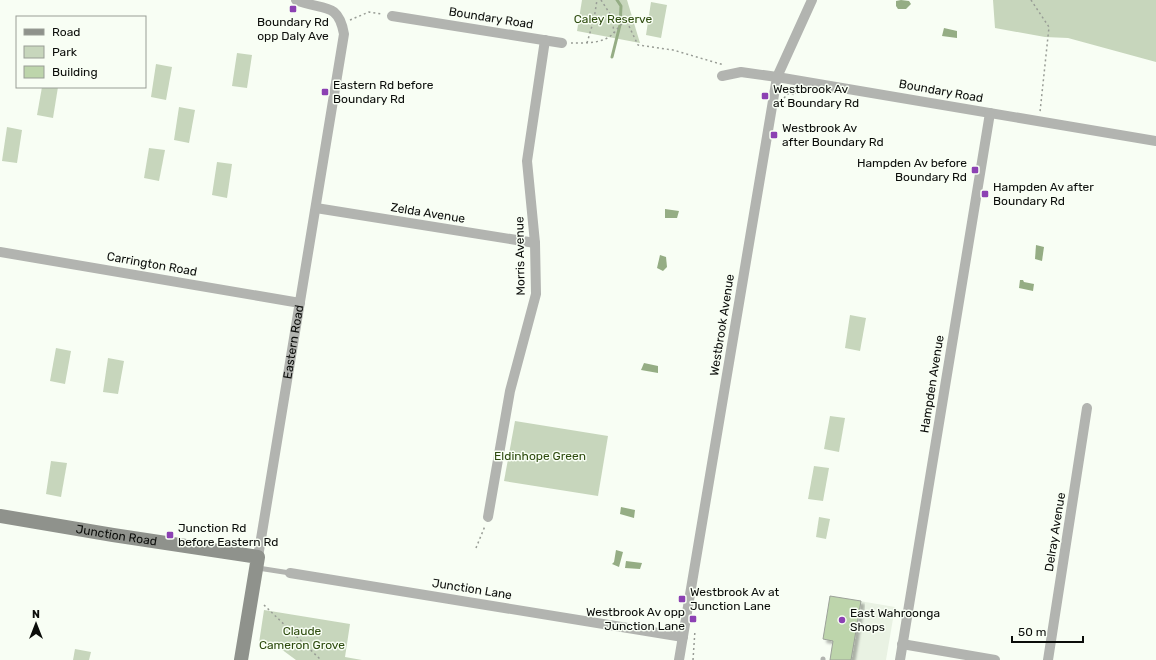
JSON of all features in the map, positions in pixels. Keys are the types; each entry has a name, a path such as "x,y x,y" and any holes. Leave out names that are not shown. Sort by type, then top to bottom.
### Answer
{"main road":[{"name":"Junction Road","path":"0,516 120,536 257,562"},
{"name":"Eastern Road","path":"241,660 257,562"}],"street":[{"path":"296,0 326,6 337,13 342,23"},
{"name":"Westbrook Avenue","path":"679,660 777,77 812,0"},
{"name":"Boundary Road","path":"392,16 562,43"},
{"name":"Eastern Road","path":"257,562 344,34 342,23"},
{"name":"Morris Avenue","path":"488,517 510,391 536,294 535,243 527,161 544,40"},
{"name":"Boundary Road","path":"722,76 741,72 777,77 1156,141"},
{"name":"Hampden Avenue","path":"900,660 990,112"},
{"name":"Zelda Avenue","path":"316,208 535,243"},
{"name":"Carrington Road","path":"0,252 300,303"},
{"name":"Delray Avenue","path":"1048,660 1087,408"},
{"name":"Junction Lane","path":"290,573 683,637"},
{"path":"902,644 995,660"}],"lane":[{"name":"Junction Lane","path":"257,562 290,573"}],"path":[{"path":"587,43 594,19 597,0"},
{"path":"601,0 612,17 614,33"},
{"path":"1031,0 1049,27 1039,121"},
{"path":"342,23 368,12 392,16"},
{"path":"562,43 587,43 604,40 614,33 626,20 638,45 673,50 718,62 741,72"},
{"path":"476,548 488,517"},
{"path":"264,604 321,660"}],"shaded area":[{"path":"896,1 909,1 911,4 906,9 898,9 896,6"},
{"path":"944,28 957,31 957,38 942,36"},
{"path":"665,209 679,211 677,218 665,218"},
{"path":"1036,245 1044,247 1042,261 1035,259"},
{"path":"660,255 666,257 667,267 663,271 657,268"},
{"path":"1020,280 1034,284 1033,291 1019,288"},
{"path":"644,363 658,366 658,373 641,370"},
{"path":"621,507 635,510 634,518 620,514"},
{"path":"616,550 623,552 619,567 612,564 614,562"},
{"path":"626,561 642,563 640,569 625,568"},
{"path":"830,596 895,607 886,660 830,660 833,641 823,639"}],"green space":[{"name":"Caley Reserve","path":"582,0 627,0 640,43 577,31"},
{"path":"993,0 1156,0 1156,62 1068,38 1045,37 995,28"},
{"path":"651,2 667,5 661,38 646,35"},
{"path":"237,53 252,55 247,88 232,86"},
{"path":"156,64 172,67 166,100 151,97"},
{"path":"42,88 58,88 53,118 37,115"},
{"path":"179,107 195,110 189,143 174,140"},
{"path":"7,127 22,130 17,163 2,161"},
{"path":"149,148 165,150 159,181 144,178"},
{"path":"217,162 232,164 227,198 212,195"},
{"path":"850,315 866,318 860,351 845,348"},
{"path":"56,348 71,351 65,384 50,381"},
{"path":"108,358 124,361 118,394 103,392"},
{"path":"830,416 845,418 839,452 824,449"},
{"name":"Eldinhope Green","path":"515,421 608,436 598,496 504,481"},
{"path":"51,461 67,463 61,497 46,494"},
{"path":"814,466 829,468 823,501 808,499"},
{"path":"819,517 830,519 826,539 816,537"},
{"name":"Claude Cameron Grove","path":"264,610 350,624 345,657 362,660 296,660 277,646 259,643"},
{"path":"75,649 91,652 89,660 73,660"}],"building":[{"name":"East Wahroonga Shops","path":"830,596 861,601 851,660 830,660 833,641 823,639"}],"waterway":[{"path":"612,57 620,25 621,6 617,0"}],"place":[{"name":"Boundary Rd opp Daly Ave","path":"293,9"},
{"name":"Eastern Rd before Boundary Rd","path":"325,92"},
{"name":"Westbrook Av at Boundary Rd","path":"765,96"},
{"name":"Westbrook Av after Boundary Rd","path":"774,135"},
{"name":"Hampden Av before Boundary Rd","path":"975,170"},
{"name":"Hampden Av after Boundary Rd","path":"985,194"},
{"name":"Junction Rd before Eastern Rd","path":"170,535"},
{"name":"Westbrook Av at Junction Lane","path":"682,599"},
{"name":"Westbrook Av opp Junction Lane","path":"693,619"},
{"name":"East Wahroonga Shops","path":"842,620"}]}
